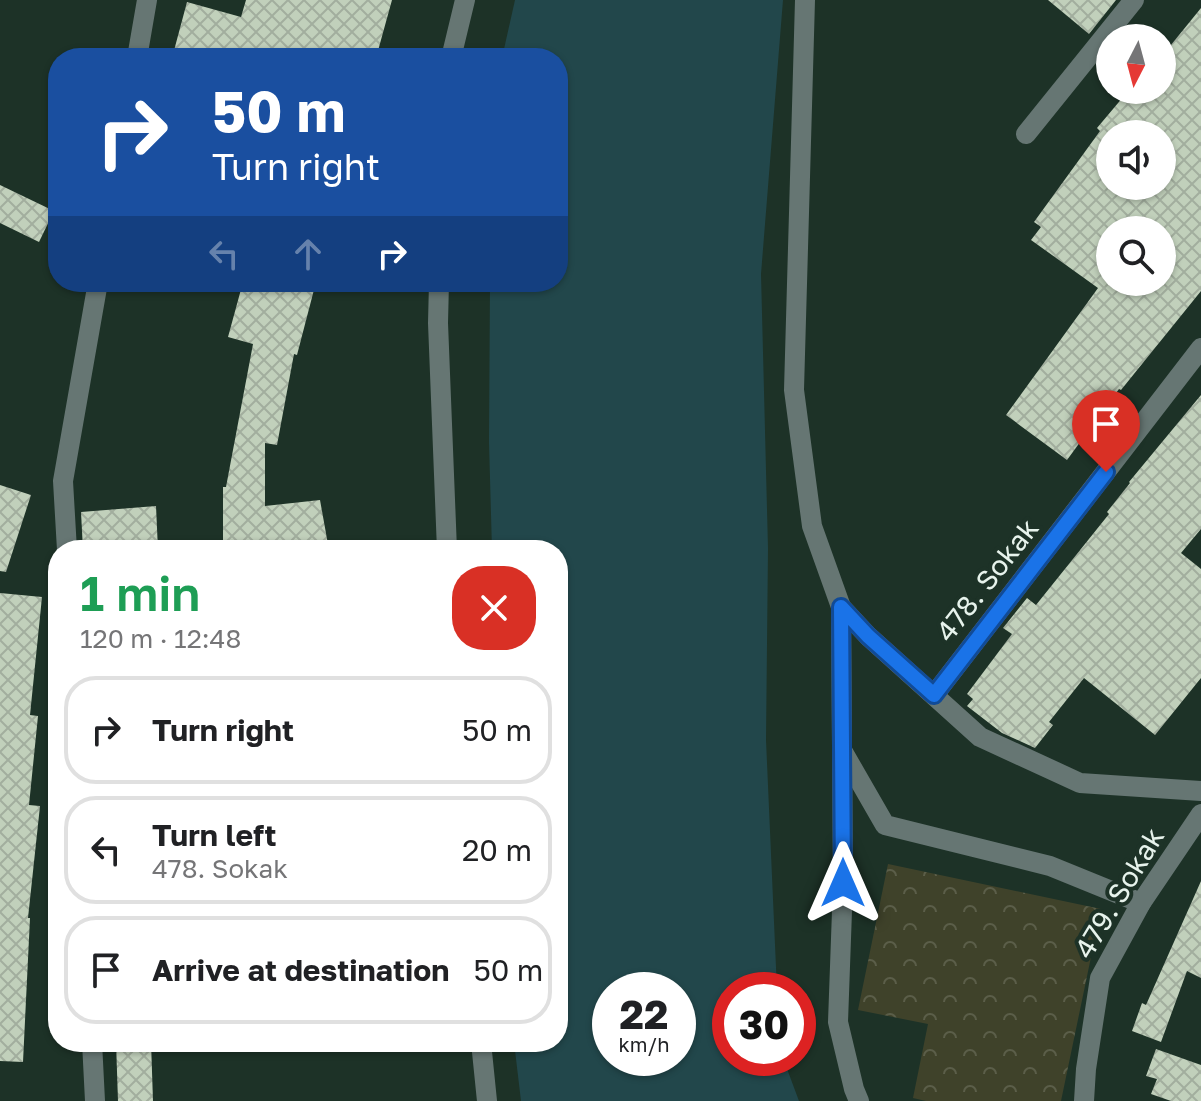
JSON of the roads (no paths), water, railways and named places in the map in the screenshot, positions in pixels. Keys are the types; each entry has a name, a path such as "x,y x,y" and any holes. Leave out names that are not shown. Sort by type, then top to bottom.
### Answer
{"street":[{"path":"139,48 147,0"},
{"path":"453,48 465,0"},
{"path":"805,0 794,390 812,526 841,607 843,883 838,1022 859,1101"},
{"path":"1026,134 1134,0"},
{"path":"66,540 63,481 96,292"},
{"path":"439,292 447,540"},
{"name":"478. Sokak","path":"934,695 1201,348"},
{"path":"841,607 868,636 980,737 1080,783 1201,791"},
{"path":"842,749 885,825 1050,866 1141,903"},
{"name":"479. Sokak","path":"1084,1101 1100,978 1141,903 1201,814"},
{"path":"93,1052 95,1101"},
{"path":"482,1052 487,1101"}],"water":[{"path":"515,0 783,0 761,274 768,548 766,740 776,972 712,972 712,1076 790,1076 799,1101 521,1101 515,1052 568,1052 568,540 492,540 490,292 568,292 568,48 504,48"}]}
